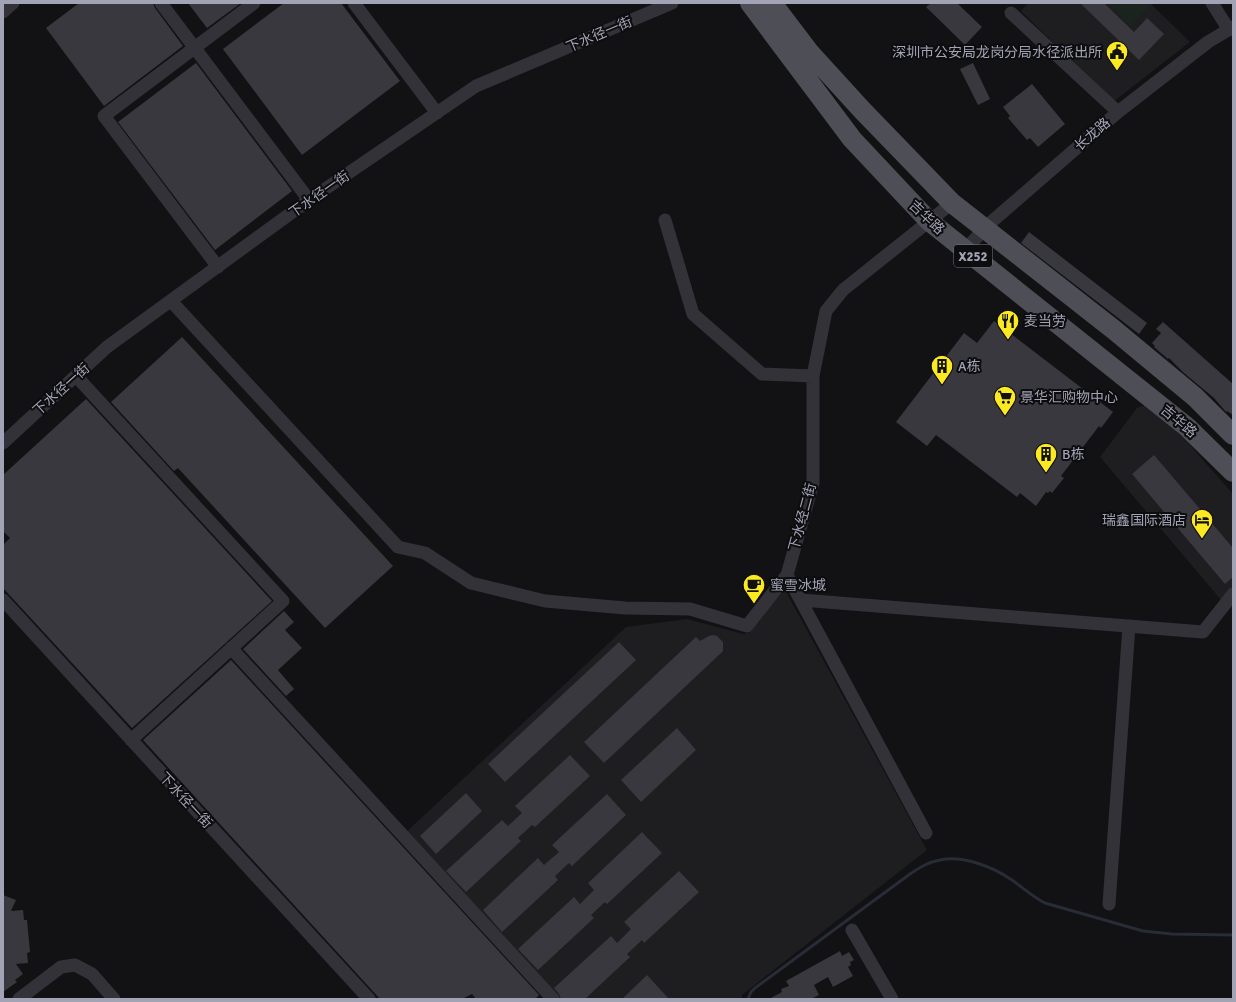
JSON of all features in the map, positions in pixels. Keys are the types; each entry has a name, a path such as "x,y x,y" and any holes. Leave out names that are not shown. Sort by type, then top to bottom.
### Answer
{"main road":[{"name":"吉华路","path":"750,3 852,139 929,221 1187,427 1233,472"},
{"name":"吉华路","path":"772,3 810,53 862,110 952,203 1113,329 1189,392 1233,435"}],"street":[{"path":"3,12 13,3"},
{"path":"161,3 309,200"},
{"path":"218,267 104,116 254,3"},
{"path":"354,3 437,113"},
{"name":"下水径一街","path":"3,443 107,348 309,200 476,86 672,3"},
{"name":"长龙路","path":"965,250 984,228 1118,112 1208,42 1231,29 1212,3"},
{"path":"1011,13 1118,112"},
{"path":"929,221 952,203"},
{"path":"665,220 693,314 762,374 813,376"},
{"name":"下水经二街","path":"170,301 398,547 424,553 471,583 545,600 625,608 690,609 747,626 787,575 812,483 813,376 826,311 843,290 929,221"},
{"path":"76,376 283,601 131,740"},
{"path":"787,575 926,833"},
{"path":"801,600 1203,632 1233,594"},
{"name":"下水径一街","path":"3,600 369,999"},
{"path":"1109,904 1129,626"},
{"path":"231,648 553,999"},
{"path":"852,930 892,999"},
{"path":"19,999 61,967 75,965 92,974 114,999"}],"shaded area":[{"name":"深圳市公安局龙岗分局水径派出所","path":"1028,3 1150,3 1190,42 1113,102 1021,11"},
{"path":"1106,3 1144,3 1149,7 1131,26"},
{"name":"瑞鑫国际酒店","path":"1145,405 1163,417 1233,494 1233,586 1222,601 1100,457 1137,408"},
{"path":"784,588 927,850 742,995 742,999 555,999 404,834 626,627 687,619 743,634 749,633"}],"building":[{"path":"79,3 153,3 155,8 183,46 104,106 46,28"},
{"path":"188,3 241,3 207,28"},
{"path":"284,3 341,3 400,81 302,155 223,49"},
{"path":"931,3 957,3 982,27 965,45 926,7"},
{"path":"1080,3 1104,3 1134,32 1147,18 1164,34 1139,60"},
{"path":"196,63 292,191 215,250 118,122"},
{"path":"973,63 990,99 978,105 960,69"},
{"path":"1032,84 1065,124 1038,147 1030,138 1027,140 1008,118 1010,116 1003,107"},
{"path":"1029,232 1147,323 1139,334 1021,243"},
{"name":"景华汇购物中心","path":"994,321 1113,412 1101,428 1099,426 1061,476 1064,478 1052,493 1050,491 1048,493 1046,492 1036,506 1020,493 1017,497 936,435 927,446 896,422 964,333 977,343"},
{"path":"1163,322 1233,384 1233,415 1227,411 1226,412 1214,398 1184,373 1169,358 1168,359 1154,347 1155,346 1152,343 1161,333 1156,329"},
{"path":"182,337 393,566 325,628 178,468 174,471 111,402"},
{"path":"86,399 272,601 132,728 3,588 3,545 10,538 3,531 3,475"},
{"path":"1154,455 1233,548 1233,577 1225,584 1132,474"},
{"path":"284,611 294,622 285,630 302,648 278,670 294,689 286,696 243,649"},
{"path":"713,635 717,636 723,642 723,651 604,763 584,742 696,637 700,641"},
{"path":"619,642 636,660 505,782 488,764"},
{"path":"231,660 539,995 535,999 476,999 472,994 462,999 380,999 143,740"},
{"path":"677,728 696,750 641,802 621,780"},
{"path":"570,755 590,776 535,827 532,825 518,838 521,841 466,892 446,871 502,820 508,826 522,813 515,806"},
{"path":"466,793 482,811 436,854 420,836"},
{"path":"607,794 626,815 572,866 569,863 555,876 558,880 502,932 483,910 538,858 544,865 559,852 552,845"},
{"path":"642,832 662,853 607,904 605,902 591,915 594,918 538,970 518,949 574,897 580,904 594,890 588,883"},
{"path":"679,871 699,892 644,943 642,940 627,954 630,957 585,999 561,999 554,988 611,936 617,943 631,929 624,922"},
{"path":"3,895 16,900 11,911 23,910 24,920 27,920 30,952 27,953 28,963 16,964 23,974 15,980 17,982 3,992"},
{"path":"840,951 842,956 849,952 854,960 850,962 851,965 848,967 853,976 833,987 828,977 814,985 819,995 811,999 769,999 782,992 781,989 789,986 786,981"},
{"path":"647,975 669,999 622,999"}],"waterway":[{"path":"748,999 751,992 755,988 910,874 920,867 940,860 958,859 978,863 1004,875 1045,903 1143,931 1172,934 1233,935"}],"place":[{"name":"深圳市公安局龙岗分局水径派出所","path":"1117,72"},
{"name":"麦当劳","path":"1008,340"},
{"name":"A栋","path":"942,386"},
{"name":"景华汇购物中心","path":"1005,416"},
{"name":"B栋","path":"1046,474"},
{"name":"瑞鑫国际酒店","path":"1202,540"},
{"name":"蜜雪冰城","path":"754,604"}]}
